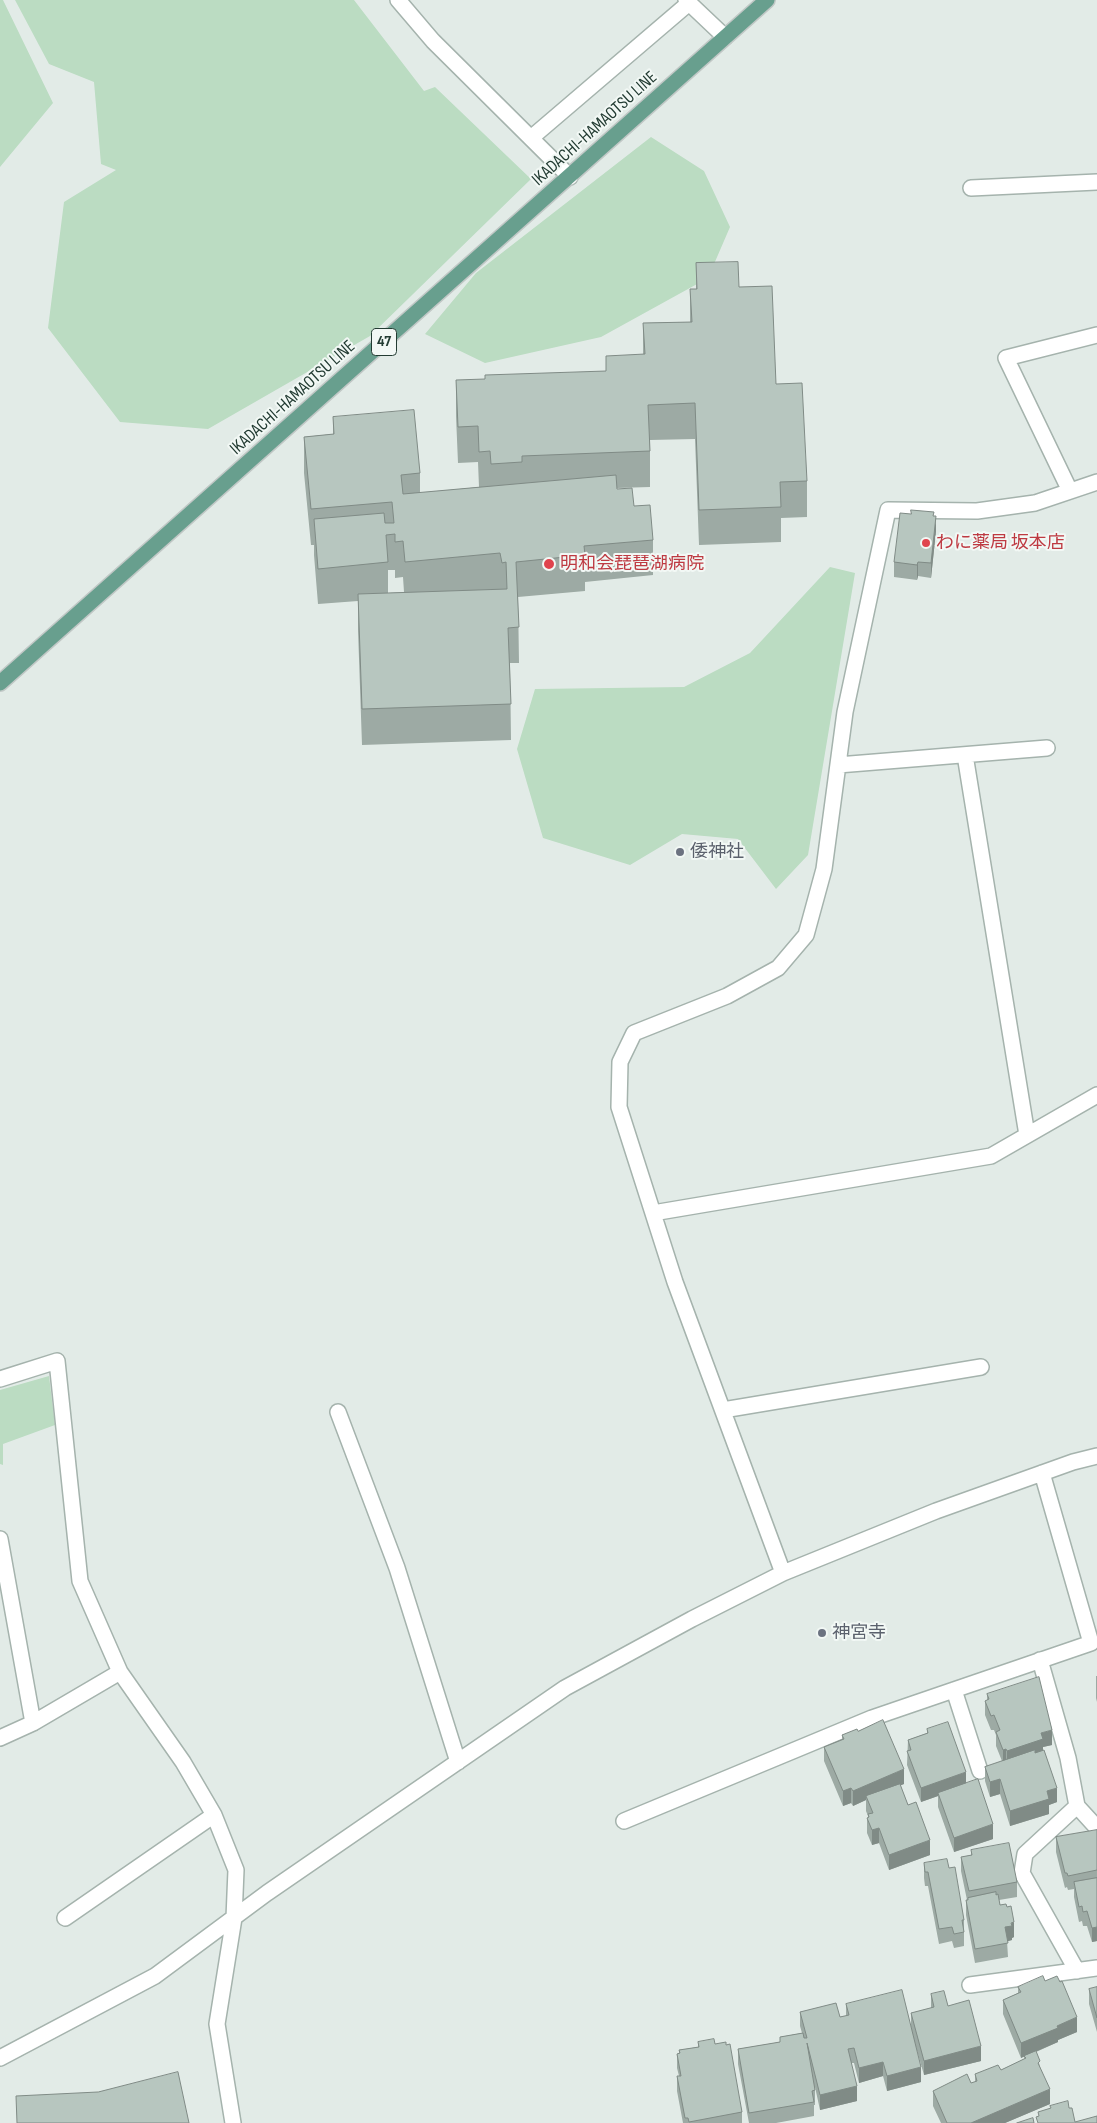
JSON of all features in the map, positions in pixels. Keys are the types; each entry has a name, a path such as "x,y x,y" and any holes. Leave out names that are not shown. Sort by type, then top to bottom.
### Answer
{"main road":[{"name":"IKADACHI-HAMAOTSU LINE","path":"0,684 767,0"}],"street":[{"path":"398,0 433,41 570,177"},
{"path":"531,138 687,2 725,37"},
{"path":"971,188 1097,182"},
{"path":"1070,491 1006,358 1097,335"},
{"path":"783,1573 675,1282 619,1107 620,1062 634,1033 727,996 778,968 806,935 824,869 845,712 888,510 978,512 1035,503 1097,482"},
{"path":"838,765 1047,748"},
{"path":"965,755 1027,1135"},
{"path":"653,1213 992,1156 1097,1095"},
{"path":"0,1379 57,1361 80,1581 120,1672 183,1762 214,1815 236,1870 234,1918 217,2024 233,2123"},
{"path":"723,1410 981,1367"},
{"path":"338,1412 397,1568 458,1762"},
{"path":"0,2058 154,1976 234,1918 565,1688 692,1619 783,1573 936,1511 1073,1462 1097,1456"},
{"path":"624,1821 872,1718 1091,1643 1042,1473"},
{"path":"0,1539 33,1723"},
{"path":"1040,1660 1068,1758 1077,1806 1097,1828"},
{"path":"0,1738 33,1723 120,1672"},
{"path":"954,1690 980,1771"},
{"path":"1077,1806 1025,1854 1022,1873 1077,1971"},
{"path":"65,1918 214,1815"},
{"path":"970,1985 1097,1968"}],"green space":[{"path":"0,0 3,0 53,103 0,167"},
{"path":"15,0 354,0 424,91 435,87 531,179 370,336 208,429 120,422 48,328 64,202 116,170 101,164 94,82 49,64"},
{"path":"651,137 704,171 730,227 708,278 601,337 485,363 425,334 476,273"},
{"path":"830,567 855,573 808,855 776,889 738,839 682,834 630,865 543,838 517,749 535,689 684,687 750,653"},
{"path":"49,1376 55,1425 3,1444 3,1465 0,1464 0,1390"}],"building":[{"path":"738,262 739,287 772,286 776,384 802,383 807,481 780,482 781,507 699,510 695,403 648,405 650,451 522,456 522,462 491,464 490,451 479,452 478,426 458,427 456,380 485,379 485,375 606,371 606,356 645,354 643,323 692,322 690,289 697,289 696,263"},
{"path":"414,410 420,473 401,475 403,494 616,475 617,489 632,488 634,506 650,505 653,540 584,546 585,555 516,562 519,627 508,628 511,704 362,709 358,594 507,589 506,562 502,563 500,553 405,562 403,541 395,542 395,534 386,535 388,562 318,569 314,519 384,513 385,523 394,523 392,502 311,509 304,437 334,434 333,417"},
{"path":"911,510 934,512 933,516 936,516 931,563 918,562 917,565 894,562 900,513 911,514"},
{"path":"1039,1677 1052,1730 1041,1733 1043,1739 1007,1751 1006,1749 1003,1750 996,1732 1000,1730 994,1715 991,1716 985,1701 989,1699 987,1694"},
{"path":"883,1720 904,1769 853,1791 851,1788 843,1791 824,1747 844,1739 842,1735 857,1729 858,1731"},
{"path":"948,1722 966,1772 921,1788 907,1751 911,1750 908,1740 928,1733 927,1729"},
{"path":"1035,1750 1035,1753 1044,1750 1057,1788 1047,1791 1049,1799 1010,1811 1000,1779 990,1782 985,1767"},
{"path":"978,1779 993,1824 954,1838 938,1793"},
{"path":"900,1784 908,1805 916,1802 930,1840 889,1855 879,1828 872,1830 867,1818 869,1817 868,1814 873,1813 866,1796"},
{"path":"1097,1830 1097,1870 1068,1876 1065,1873 1056,1837"},
{"path":"1009,1843 1017,1882 969,1891 961,1857 972,1855 971,1850"},
{"path":"947,1859 949,1868 955,1867 964,1920 962,1920 964,1932 954,1934 952,1927 939,1929 928,1872 925,1872 924,1863"},
{"path":"1097,1878 1097,1927 1092,1928 1087,1911 1083,1912 1082,1906 1079,1907 1074,1882"},
{"path":"996,1892 1000,1905 1006,1904 1007,1907 1011,1906 1014,1922 1011,1923 1012,1926 1005,1927 1008,1943 975,1949 966,1900"},
{"path":"1043,1976 1045,1981 1057,1976 1060,1982 1062,1981 1077,2017 1057,2026 1058,2028 1021,2043 1003,2000 1021,1992 1018,1987"},
{"path":"1097,1987 1097,2018 1089,1989"},
{"path":"902,1990 921,2067 887,2076 883,2062 859,2068 854,2048 848,2049 857,2086 820,2095 807,2043 815,2090 812,2091 814,2102 749,2113 738,2049 780,2042 780,2037 803,2033 804,2038 807,2038 800,2012 836,2003 840,2017 849,2015 846,2004"},
{"path":"944,1991 948,2006 969,2000 981,2046 924,2061 911,2013 934,2007 931,1994"},
{"path":"714,2039 715,2044 726,2042 726,2045 730,2044 742,2112 689,2122 688,2118 685,2118 677,2076 681,2076 677,2054 680,2053 679,2050 699,2047 698,2042"},
{"path":"1036,2051 1040,2061 1038,2063 1050,2089 971,2123 947,2123 933,2091 967,2074 971,2083 977,2081 975,2074 998,2065 1001,2070"},
{"path":"178,2072 189,2123 17,2123 16,2096 98,2092"},
{"path":"1068,2101 1069,2108 1072,2108 1075,2122 1097,2116 1097,2123 1038,2123 1036,2117 1039,2116 1038,2112 1051,2108 1050,2106"},
{"path":"1033,2118 1034,2123 1017,2123"}],"place":[{"name":"わに薬局 坂本店","path":"926,543"},
{"name":"明和会琵琶湖病院","path":"549,564"},
{"name":"倭神社","path":"680,852"},
{"name":"神宮寺","path":"822,1633"}]}
